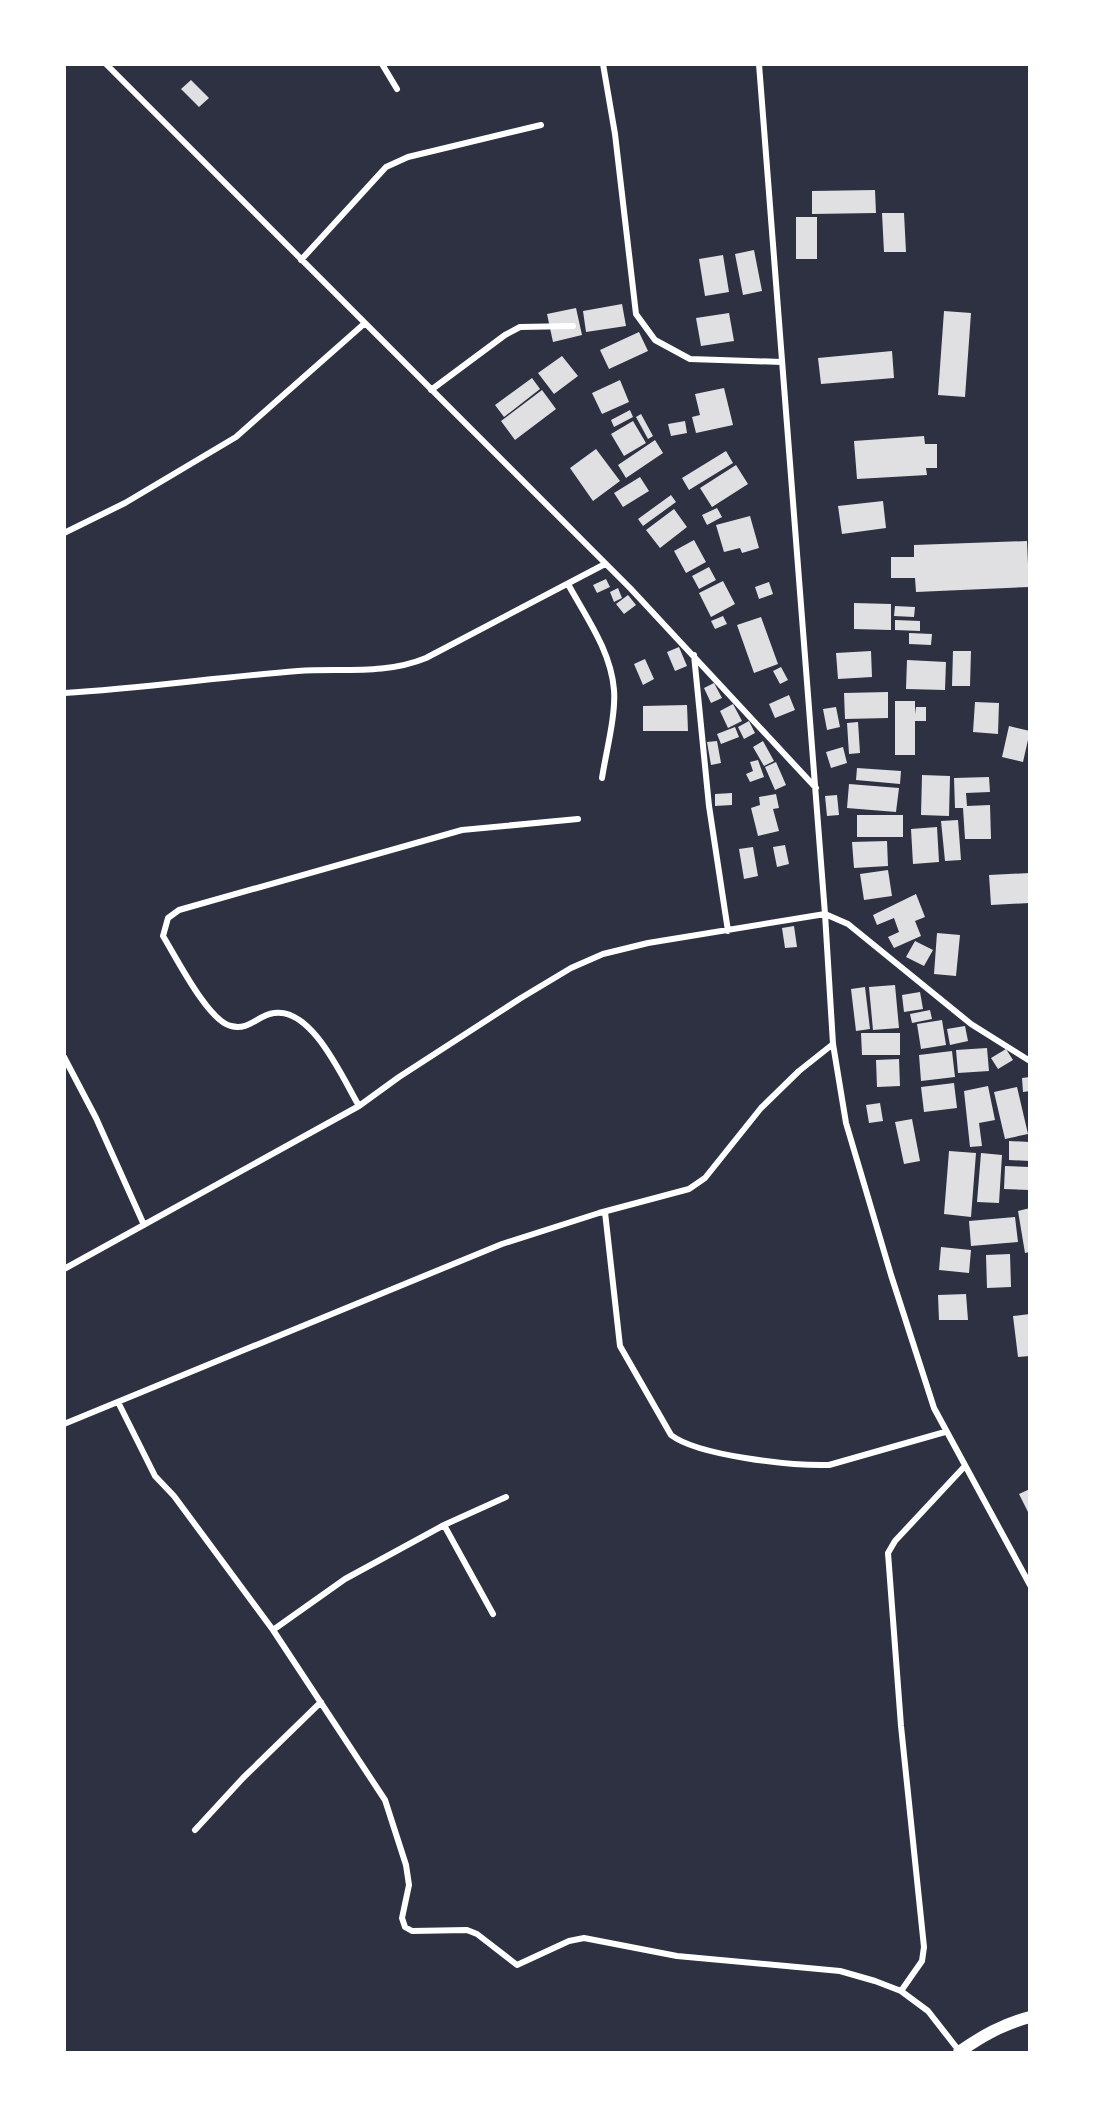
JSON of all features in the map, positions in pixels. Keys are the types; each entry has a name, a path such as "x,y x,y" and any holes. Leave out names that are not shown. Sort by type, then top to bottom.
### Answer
{"main road":[{"path":"960,2052 984,2035 1010,2022 1029,2017"}],"street":[{"path":"106,64 694,654 816,788"},
{"path":"382,64 397,89"},
{"path":"603,64 615,134 636,314 661,345 690,359 782,362"},
{"path":"759,64 816,788 833,1044 849,1133 898,1298 934,1408 1029,1585"},
{"path":"301,260 386,167 408,157 542,125"},
{"path":"64,533 124,503 236,437 365,323"},
{"path":"431,390 519,327 573,326"},
{"path":"64,693 142,688 299,671 402,668 426,658 605,564"},
{"path":"568,584 602,646 611,670 614,693 602,778"},
{"path":"694,654 705,773 728,931"},
{"path":"359,1106 327,1048 298,1018 273,1013 245,1027 230,1026 214,1016 163,936 168,918 179,910 462,830 578,819"},
{"path":"64,1269 221,1185 359,1106 399,1077 571,968 603,954 648,943 825,914 848,924 971,1024 1029,1061"},
{"path":"64,1424 119,1404 502,1244 689,1189 705,1178 761,1108 799,1071 833,1044"},
{"path":"64,1057 96,1118 144,1225"},
{"path":"605,1212 616,1329 620,1346 671,1435 679,1442 724,1454 822,1465 945,1432"},
{"path":"119,1404 155,1476 174,1496 273,1630 385,1800 406,1865 409,1885 402,1918 405,1927 412,1931 467,1930 477,1934 517,1965 569,1941 584,1938 677,1956 840,1971 901,1991 928,2011 960,2052"},
{"path":"901,1991 922,1961 924,1947 901,1726 888,1552 895,1541 964,1467"},
{"path":"273,1630 345,1579 444,1526 506,1497"},
{"path":"444,1526 493,1614"},
{"path":"195,1830 243,1778 321,1702"}],"building":[{"path":"191,80 209,98 199,107 181,89"},
{"path":"875,190 876,213 812,214 812,191"},
{"path":"882,213 904,213 906,252 884,252"},
{"path":"796,217 817,217 817,259 796,259"},
{"path":"754,250 762,291 743,295 735,254"},
{"path":"723,255 729,292 705,296 699,259"},
{"path":"622,304 626,326 586,332 583,311"},
{"path":"576,308 582,335 553,342 547,314"},
{"path":"944,311 971,313 965,397 938,395"},
{"path":"729,313 734,341 701,346 696,318"},
{"path":"639,332 648,351 609,369 600,350"},
{"path":"892,351 894,378 821,384 818,358"},
{"path":"562,356 578,376 554,394 538,373"},
{"path":"532,378 540,389 504,417 495,405"},
{"path":"620,380 629,402 602,414 592,393"},
{"path":"724,388 733,425 696,433 692,417 700,415 695,394"},
{"path":"542,390 556,409 515,440 501,421"},
{"path":"630,410 633,417 614,427 611,420"},
{"path":"641,414 653,436 648,439 636,417"},
{"path":"633,421 646,443 624,456 611,434"},
{"path":"685,421 687,433 671,436 668,424"},
{"path":"924,436 925,444 937,444 937,468 926,468 927,475 857,479 854,441"},
{"path":"655,440 663,453 626,478 618,465"},
{"path":"596,449 620,481 593,501 570,468"},
{"path":"726,451 733,463 689,490 682,478"},
{"path":"736,465 748,484 712,507 700,488"},
{"path":"640,477 649,491 623,507 614,493"},
{"path":"671,495 676,502 643,526 638,519"},
{"path":"883,501 886,528 842,534 838,506"},
{"path":"717,508 722,517 707,525 702,515"},
{"path":"674,509 687,527 660,548 646,530"},
{"path":"750,516 759,548 742,553 740,548 724,552 716,525"},
{"path":"694,540 706,562 686,573 674,551"},
{"path":"1027,541 1029,587 916,592 915,578 891,578 891,557 914,557 914,545"},
{"path":"709,567 716,580 699,589 692,576"},
{"path":"606,579 610,587 597,593 593,585"},
{"path":"723,581 735,604 711,617 699,593"},
{"path":"769,582 773,594 759,599 755,587"},
{"path":"618,588 622,598 614,602 610,592"},
{"path":"628,595 636,605 624,614 616,604"},
{"path":"854,603 891,604 891,630 854,629"},
{"path":"895,606 915,607 914,617 894,616"},
{"path":"723,616 727,624 715,629 711,621"},
{"path":"761,617 778,664 754,673 737,625"},
{"path":"895,620 920,621 920,631 895,630"},
{"path":"909,633 932,634 931,645 909,644"},
{"path":"679,647 687,666 675,671 667,652"},
{"path":"871,651 872,677 838,679 836,653"},
{"path":"953,651 971,651 970,686 952,686"},
{"path":"645,659 654,679 643,685 634,664"},
{"path":"907,660 946,662 945,690 906,689"},
{"path":"781,667 788,680 780,684 773,671"},
{"path":"714,683 722,698 711,703 704,688"},
{"path":"888,692 888,718 845,719 844,693"},
{"path":"789,695 795,710 775,718 769,704"},
{"path":"895,701 915,701 915,714 916,707 926,707 926,721 915,721 915,755 895,755"},
{"path":"975,702 999,703 998,734 973,732"},
{"path":"733,704 742,721 728,728 720,711"},
{"path":"687,705 688,731 643,731 643,706"},
{"path":"836,707 840,727 827,730 823,709"},
{"path":"749,721 755,733 744,739 738,727"},
{"path":"858,722 860,753 849,754 847,723"},
{"path":"1009,726 1030,731 1023,762 1002,757"},
{"path":"735,727 739,737 721,744 717,734"},
{"path":"717,741 721,763 711,765 707,742"},
{"path":"763,741 774,761 764,766 753,747"},
{"path":"843,747 847,763 831,768 826,752"},
{"path":"758,760 764,777 750,782 746,774 753,771 750,762"},
{"path":"776,762 786,785 775,790 765,767"},
{"path":"857,768 901,771 900,784 856,780"},
{"path":"922,775 950,776 949,816 921,815"},
{"path":"989,777 990,792 966,793 967,806 990,805 991,839 965,839 963,808 955,808 954,778"},
{"path":"849,784 899,788 896,812 847,808"},
{"path":"732,793 732,805 715,806 715,794"},
{"path":"776,794 779,808 773,809 779,831 758,836 751,808 760,805 759,797"},
{"path":"837,795 839,815 827,816 825,796"},
{"path":"857,815 903,815 903,837 857,837"},
{"path":"958,820 961,860 945,861 941,821"},
{"path":"937,827 939,862 913,864 911,829"},
{"path":"887,841 888,866 854,868 852,842"},
{"path":"785,845 789,864 777,867 773,847"},
{"path":"753,847 758,876 744,879 739,849"},
{"path":"888,870 892,896 864,900 860,874"},
{"path":"1030,873 1030,903 991,905 989,875"},
{"path":"916,894 925,917 915,921 921,936 894,948 888,937 899,932 894,918 877,925 873,915"},
{"path":"794,926 797,947 785,948 782,928"},
{"path":"937,933 960,935 956,976 934,974"},
{"path":"915,941 933,950 924,966 906,957"},
{"path":"895,985 899,1028 873,1030 869,987"},
{"path":"865,987 870,1029 856,1031 851,989"},
{"path":"920,992 923,1009 904,1012 902,995"},
{"path":"930,1010 932,1019 912,1023 910,1014"},
{"path":"942,1020 946,1045 921,1049 917,1024"},
{"path":"965,1026 968,1041 950,1045 947,1029"},
{"path":"861,1033 900,1033 900,1055 862,1055"},
{"path":"987,1048 989,1071 958,1073 956,1050"},
{"path":"1006,1049 1013,1060 998,1069 991,1058"},
{"path":"952,1051 955,1077 921,1081 919,1055"},
{"path":"899,1059 900,1086 877,1087 876,1060"},
{"path":"1030,1077 1030,1091 1023,1092 1022,1078"},
{"path":"954,1083 957,1108 924,1112 921,1087"},
{"path":"988,1086 995,1120 979,1123 982,1146 970,1147 964,1091"},
{"path":"1017,1087 1028,1134 1005,1139 994,1092"},
{"path":"880,1103 883,1121 869,1123 866,1105"},
{"path":"912,1119 920,1161 904,1164 895,1122"},
{"path":"1009,1141 1030,1142 1030,1161 1009,1160"},
{"path":"949,1151 976,1153 971,1217 944,1214"},
{"path":"981,1153 1002,1155 999,1203 977,1202"},
{"path":"1005,1166 1030,1167 1030,1190 1004,1189"},
{"path":"1030,1208 1030,1252 1025,1253 1018,1211"},
{"path":"1015,1217 1018,1242 971,1246 969,1221"},
{"path":"941,1247 971,1250 969,1273 939,1270"},
{"path":"1010,1254 1011,1287 987,1288 986,1255"},
{"path":"966,1294 968,1320 939,1320 938,1295"},
{"path":"1030,1314 1030,1356 1018,1357 1013,1316"},
{"path":"1030,1489 1030,1516 1019,1494"}]}
